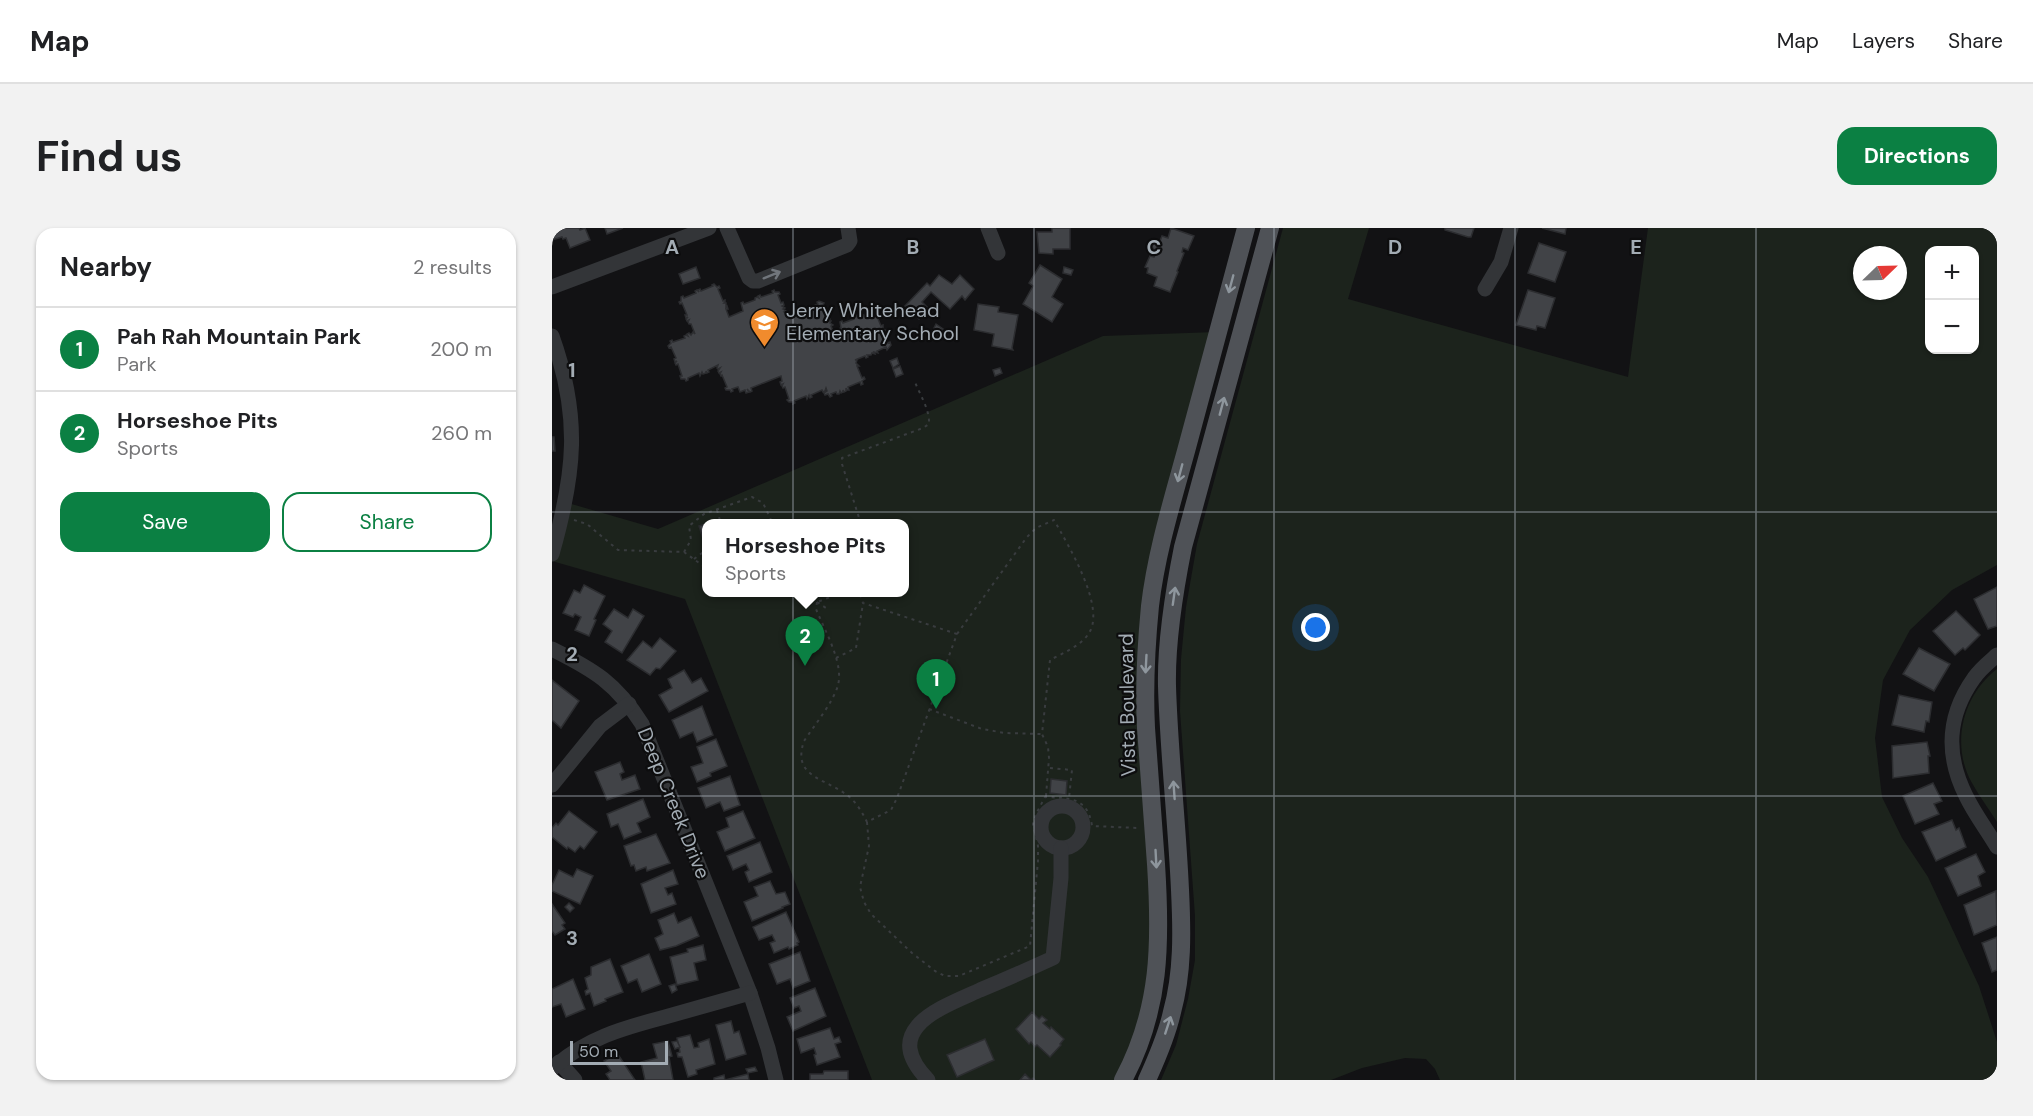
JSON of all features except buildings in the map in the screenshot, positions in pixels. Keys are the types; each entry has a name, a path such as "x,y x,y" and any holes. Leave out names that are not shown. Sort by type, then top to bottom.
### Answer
{"main road":[{"name":"Vista Boulevard","path":"1148,1080 1173,1011 1180,968 1182,936 1167,685 1174,591 1270,228"},
{"name":"Vista Boulevard","path":"1123,1080 1135,1057 1147,1022 1157,966 1160,924 1146,725 1145,677 1151,602 1157,561 1242,229"}],"street":[{"path":"552,287 709,228"},
{"path":"727,228 749,278 753,281 847,245 850,241 848,228"},
{"path":"988,228 998,253"},
{"path":"1485,289 1501,262 1511,228"},
{"path":"552,336 558,380 571,420 572,453 565,509 552,554"},
{"name":"Deep Creek Drive","path":"552,649 601,677 629,704 642,724 750,993 776,1080"},
{"path":"1997,655 1975,676 1962,697 1952,727 1952,758 1965,795 1997,847"},
{"path":"552,785 600,726 629,704"},
{"path":"928,1080 916,1066 910,1052 911,1038 921,1021 941,1008 1053,958 1061,878 1061,848"},
{"path":"575,1080 556,1066 592,1041 614,1031 750,993"}],"path":[{"path":"859,519 842,458 923,428 929,423 927,409 915,382"},
{"path":"684,552 691,540 689,526 704,514 752,497 764,503 771,519"},
{"path":"717,510 720,519"},
{"path":"574,520 587,524 618,550 684,552 702,565"},
{"path":"817,602 816,609 840,672 833,696 804,741 802,748 804,767 812,776 851,798 867,822 869,846 860,887 866,908 912,953 940,974 954,976 965,974 1030,946 1038,861 1038,846 1033,824 1045,797 1050,768 1048,747 1042,734 1050,660 1083,640 1090,631 1093,617 1090,598 1072,554 1054,520 1036,528 1027,537 957,634 893,805 885,814 867,822"},
{"path":"694,559 702,553"},
{"path":"813,597 826,608"},
{"path":"817,602 830,597"},
{"path":"836,658 856,648 863,603 861,597"},
{"path":"863,603 957,634"},
{"path":"930,709 982,729 1005,734 1042,734"},
{"path":"1050,768 1072,770 1069,798"},
{"path":"1045,797 1069,798 1083,806 1092,826 1141,828"}],"shaded area":[{"path":"1283,228 1369,228 1348,299 1628,377 1648,228 1997,228 1997,565 1952,590 1910,630 1883,680 1875,738 1882,797 1902,838 1928,877 1979,986 1997,1042 1997,1080 1440,1080 1435,1069 1426,1059 1405,1058 1362,1068 1331,1080 1161,1080 1176,1045 1195,960 1195,916 1180,711 1181,659 1186,607 1197,544"},
{"path":"1216,332 1147,629 1158,939 1124,1080 872,1080 685,599 552,561 568,503 658,529 1103,336"},
{"path":"1997,669 1997,822 1965,768 1961,737 1968,706 1985,680"}],"place":[{"name":"Jerry Whitehead Elementary School","path":"765,348"},
{"name":"Horseshoe Pits","path":"805,666"},
{"name":"Pah Rah Mountain Park","path":"936,709"}]}
